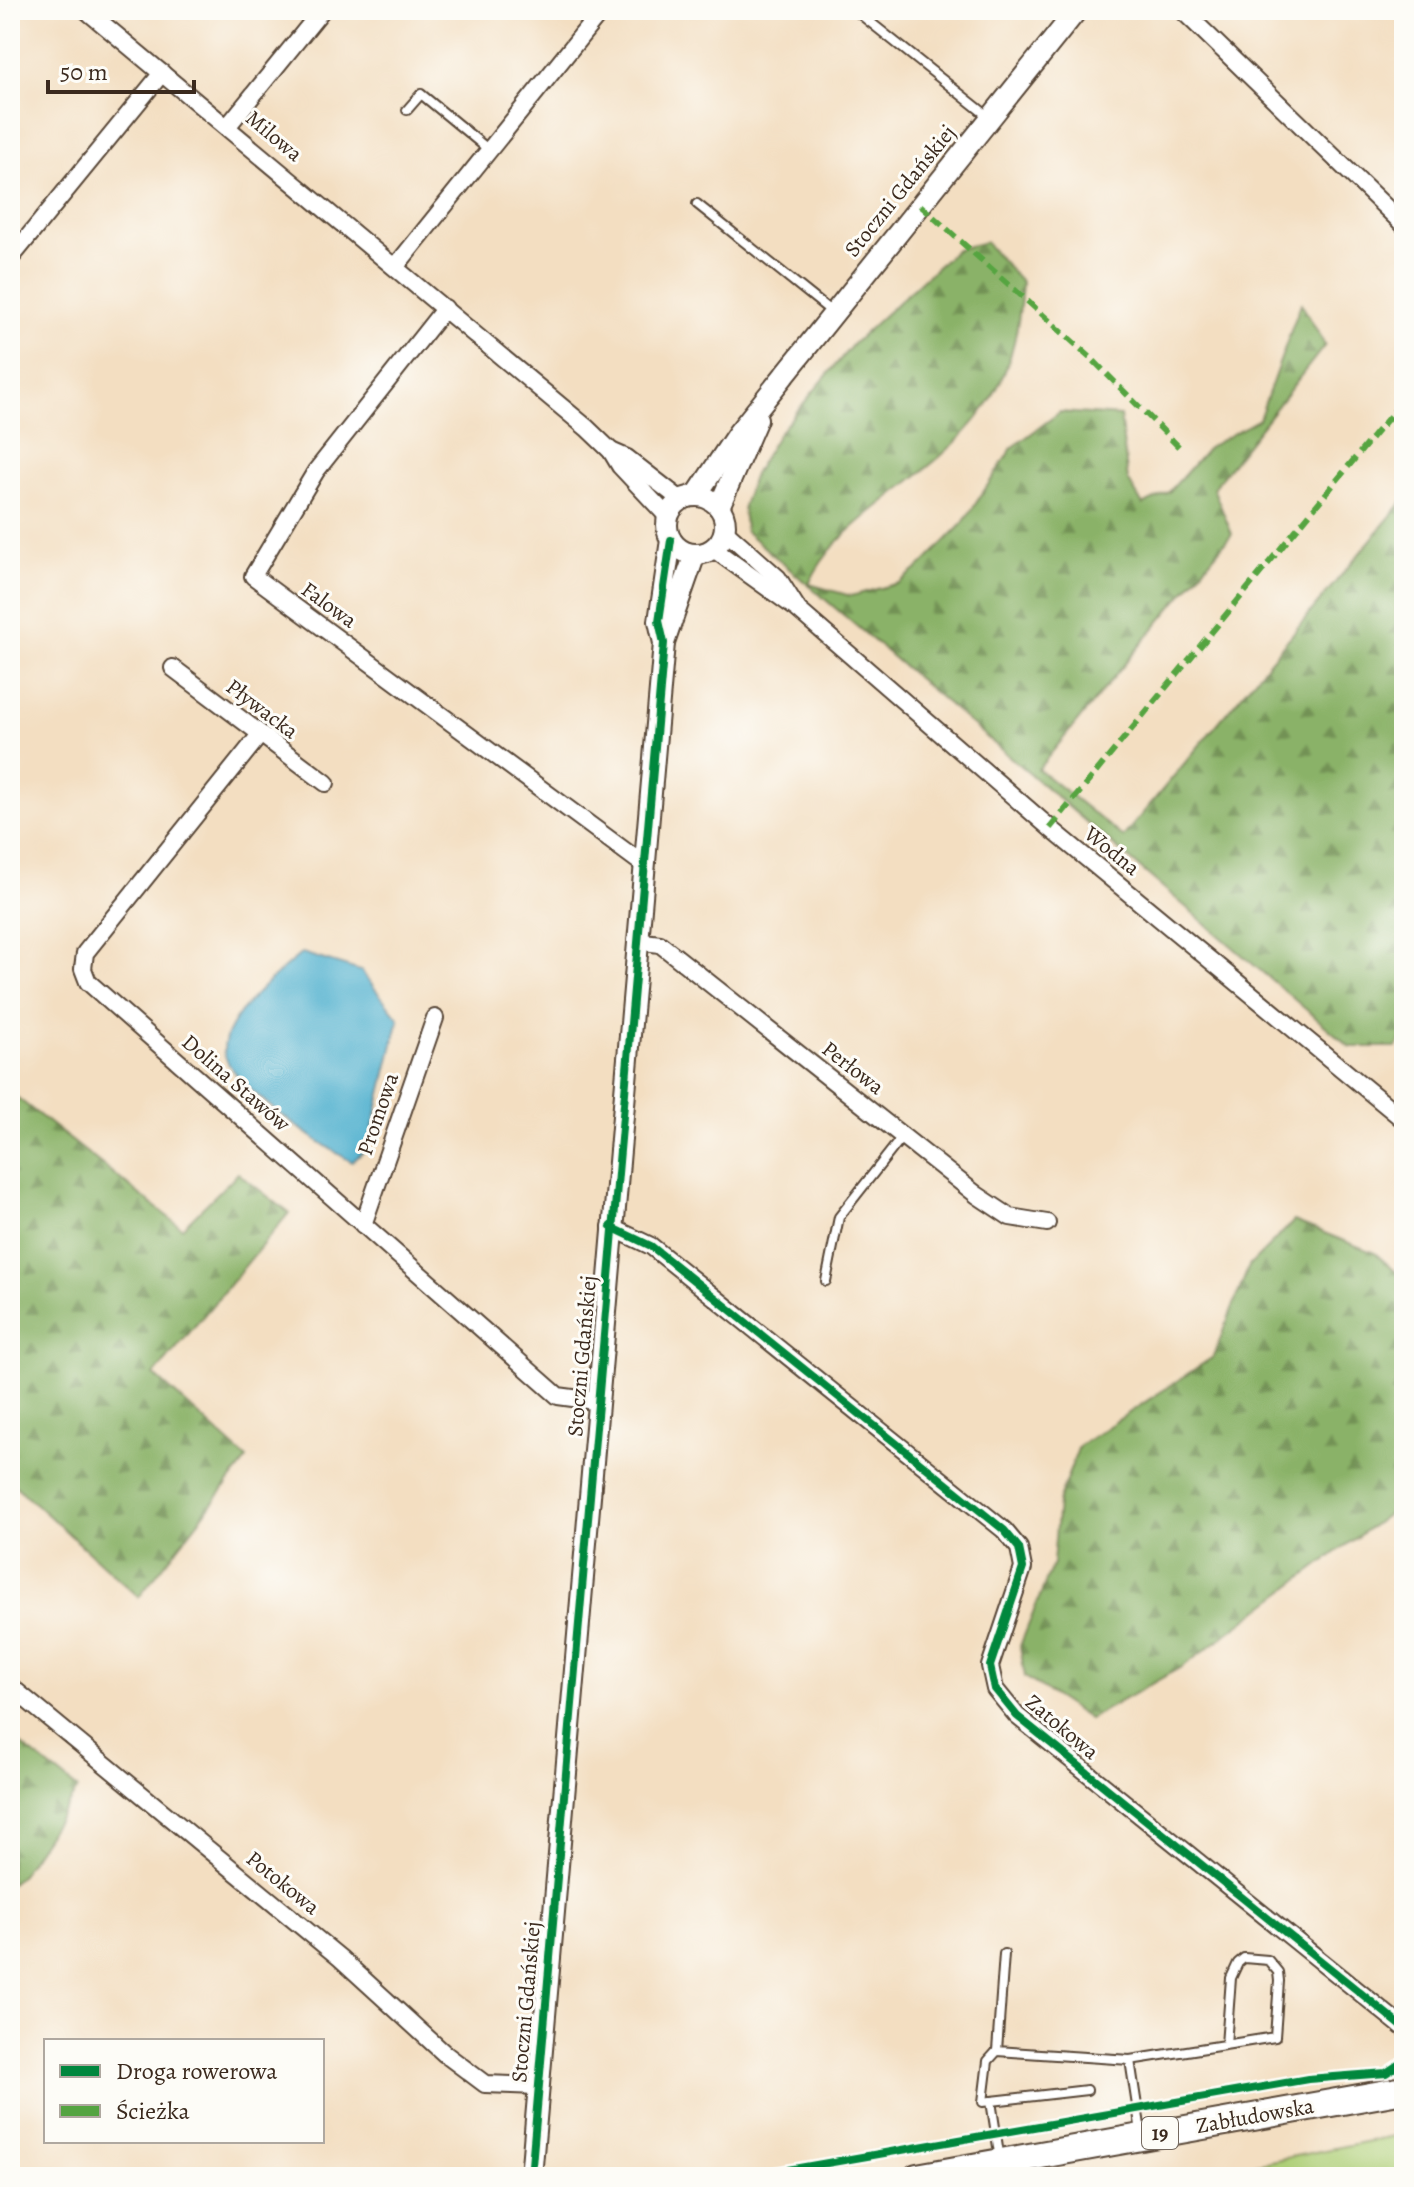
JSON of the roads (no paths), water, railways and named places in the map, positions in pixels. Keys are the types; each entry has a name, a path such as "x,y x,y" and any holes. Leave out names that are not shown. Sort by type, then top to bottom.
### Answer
{"highway":[{"name":"Zabłudowska","path":"918,2177 1404,2090"}],"street":[{"name":"Milowa","path":"86,10 396,266 611,451 688,498"},
{"path":"227,127 322,10"},
{"path":"396,266 602,10"},
{"name":"Stoczni Gdańskiej","path":"688,498 1077,10"},
{"path":"1182,10 1404,225"},
{"path":"10,259 162,73"},
{"name":"Falowa","path":"445,308 316,471 253,576 644,865"},
{"name":"Stoczni Gdańskiej","path":"719,507 763,404"},
{"name":"Milowa","path":"611,451 620,466 668,517"},
{"path":"688,498 719,507 724,530 704,551 685,552 671,540 668,517 688,498"},
{"name":"Wodna","path":"724,530 778,578 797,609"},
{"name":"Stoczni Gdańskiej","path":"531,2177 595,1401 664,643 659,621 671,540"},
{"name":"Stoczni Gdańskiej","path":"664,643 704,551"},
{"name":"Wodna","path":"704,551 797,609 1050,828 1404,1120"},
{"name":"Pływacka","path":"173,668 259,736 326,783"},
{"name":"Dolina Stawów","path":"259,736 85,953 83,969 88,982 558,1396 573,1401 595,1401"},
{"name":"Perłowa","path":"636,941 660,944 1010,1217 1047,1223"},
{"name":"Promowa","path":"363,1225 435,1018"},
{"name":"Zatokowa","path":"611,1227 651,1246 1004,1530 1019,1548 1023,1568 990,1666 995,1689 1002,1698 1017,1716 1402,2022"},
{"name":"Potokowa","path":"10,1686 340,1958 445,2054 485,2084 537,2086"}],"lane":[{"path":"855,10 990,117"},
{"path":"407,110 421,94 489,150"},
{"path":"697,204 834,313"},
{"path":"826,1281 839,1217 903,1136"},
{"path":"1004,1954 997,2051 988,2061 983,2102 1087,2090"},
{"path":"997,2051 1130,2060 1226,2045 1275,2037 1279,1981 1278,1972 1268,1960 1244,1958 1233,1970 1226,2045"},
{"path":"1130,2060 1142,2137"},
{"path":"991,2101 1001,2162"}],"water":[{"path":"302,953 361,971 399,1019 368,1148 352,1162 258,1096 229,1065 224,1052 226,1039 241,1011"}]}
